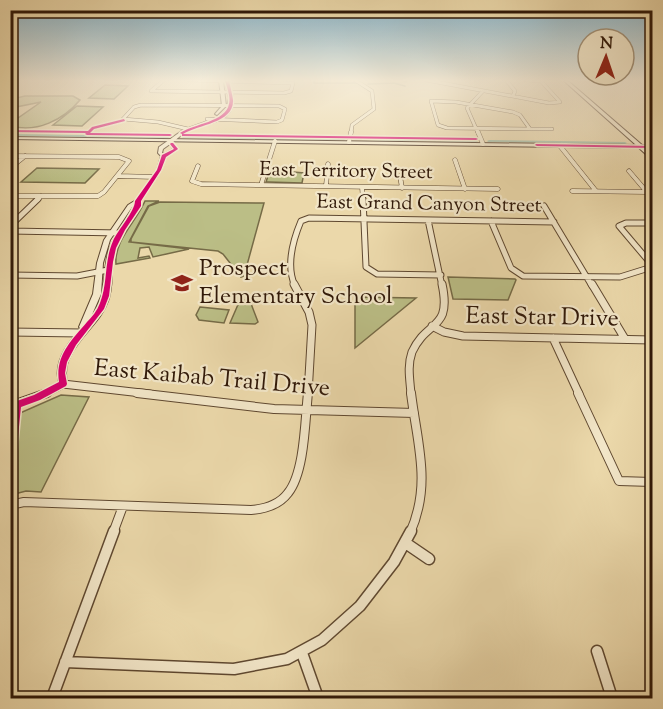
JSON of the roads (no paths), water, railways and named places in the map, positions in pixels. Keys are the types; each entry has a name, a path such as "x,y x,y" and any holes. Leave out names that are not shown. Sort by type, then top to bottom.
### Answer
{"main road":[{"path":"603,113 652,157"},
{"path":"10,138 652,147"}],"street":[{"path":"129,113 123,119 158,122 185,128 225,113"},
{"path":"210,120 219,113"},
{"path":"210,120 279,121 282,120 283,113"},
{"path":"349,142 352,125 371,113"},
{"path":"435,113 438,125 441,127 552,129"},
{"path":"468,113 483,144"},
{"path":"517,113 530,129"},
{"path":"81,333 97,294 102,254 111,233 130,206 138,201 154,177 164,156 176,149 173,142 185,128"},
{"path":"261,185 275,141"},
{"path":"560,146 596,191"},
{"path":"10,156 119,157 127,159 128,163 98,196 10,196"},
{"path":"10,168 25,156"},
{"path":"455,160 465,189"},
{"path":"326,186 328,164"},
{"name":"East Territory Street","path":"198,166 192,178 194,182 498,189"},
{"path":"629,171 652,198"},
{"path":"118,176 154,177"},
{"path":"400,177 402,188"},
{"path":"362,187 365,266 377,274 441,275"},
{"path":"572,191 647,192"},
{"path":"10,226 40,196"},
{"path":"63,384 60,374 64,359 102,307 108,290 108,270 113,247 138,207 138,201"},
{"path":"544,206 625,339"},
{"name":"East Grand Canyon Street","path":"305,410 312,317 291,280 299,224 304,219 554,222"},
{"path":"66,662 234,669 261,667 302,653 339,627 375,586 407,544 417,519 422,496 409,372 410,356 417,340 442,316 446,305 428,220"},
{"path":"491,221 511,268 518,274 588,278 620,277 652,266 619,226 626,223 652,223"},
{"path":"10,231 120,233"},
{"path":"10,274 77,276 108,270"},
{"name":"East Star Drive","path":"432,326 455,336 652,340"},
{"path":"10,332 81,333"},
{"path":"553,338 619,481 652,482"},
{"name":"East Kaibab Trail Drive","path":"10,406 37,398 63,384 259,408 414,413"},
{"path":"10,505 24,502 265,509 284,498 295,484 299,470 305,410"},
{"path":"52,699 123,506"},
{"path":"407,544 429,559"},
{"path":"597,651 612,699"},
{"path":"302,653 318,699"}],"waterway":[{"path":"10,135 168,137"},
{"path":"184,137 344,139"},
{"path":"356,139 476,141"},
{"path":"489,141 625,143"}],"place":[{"name":"Prospect Elementary School","path":"182,283"}]}
